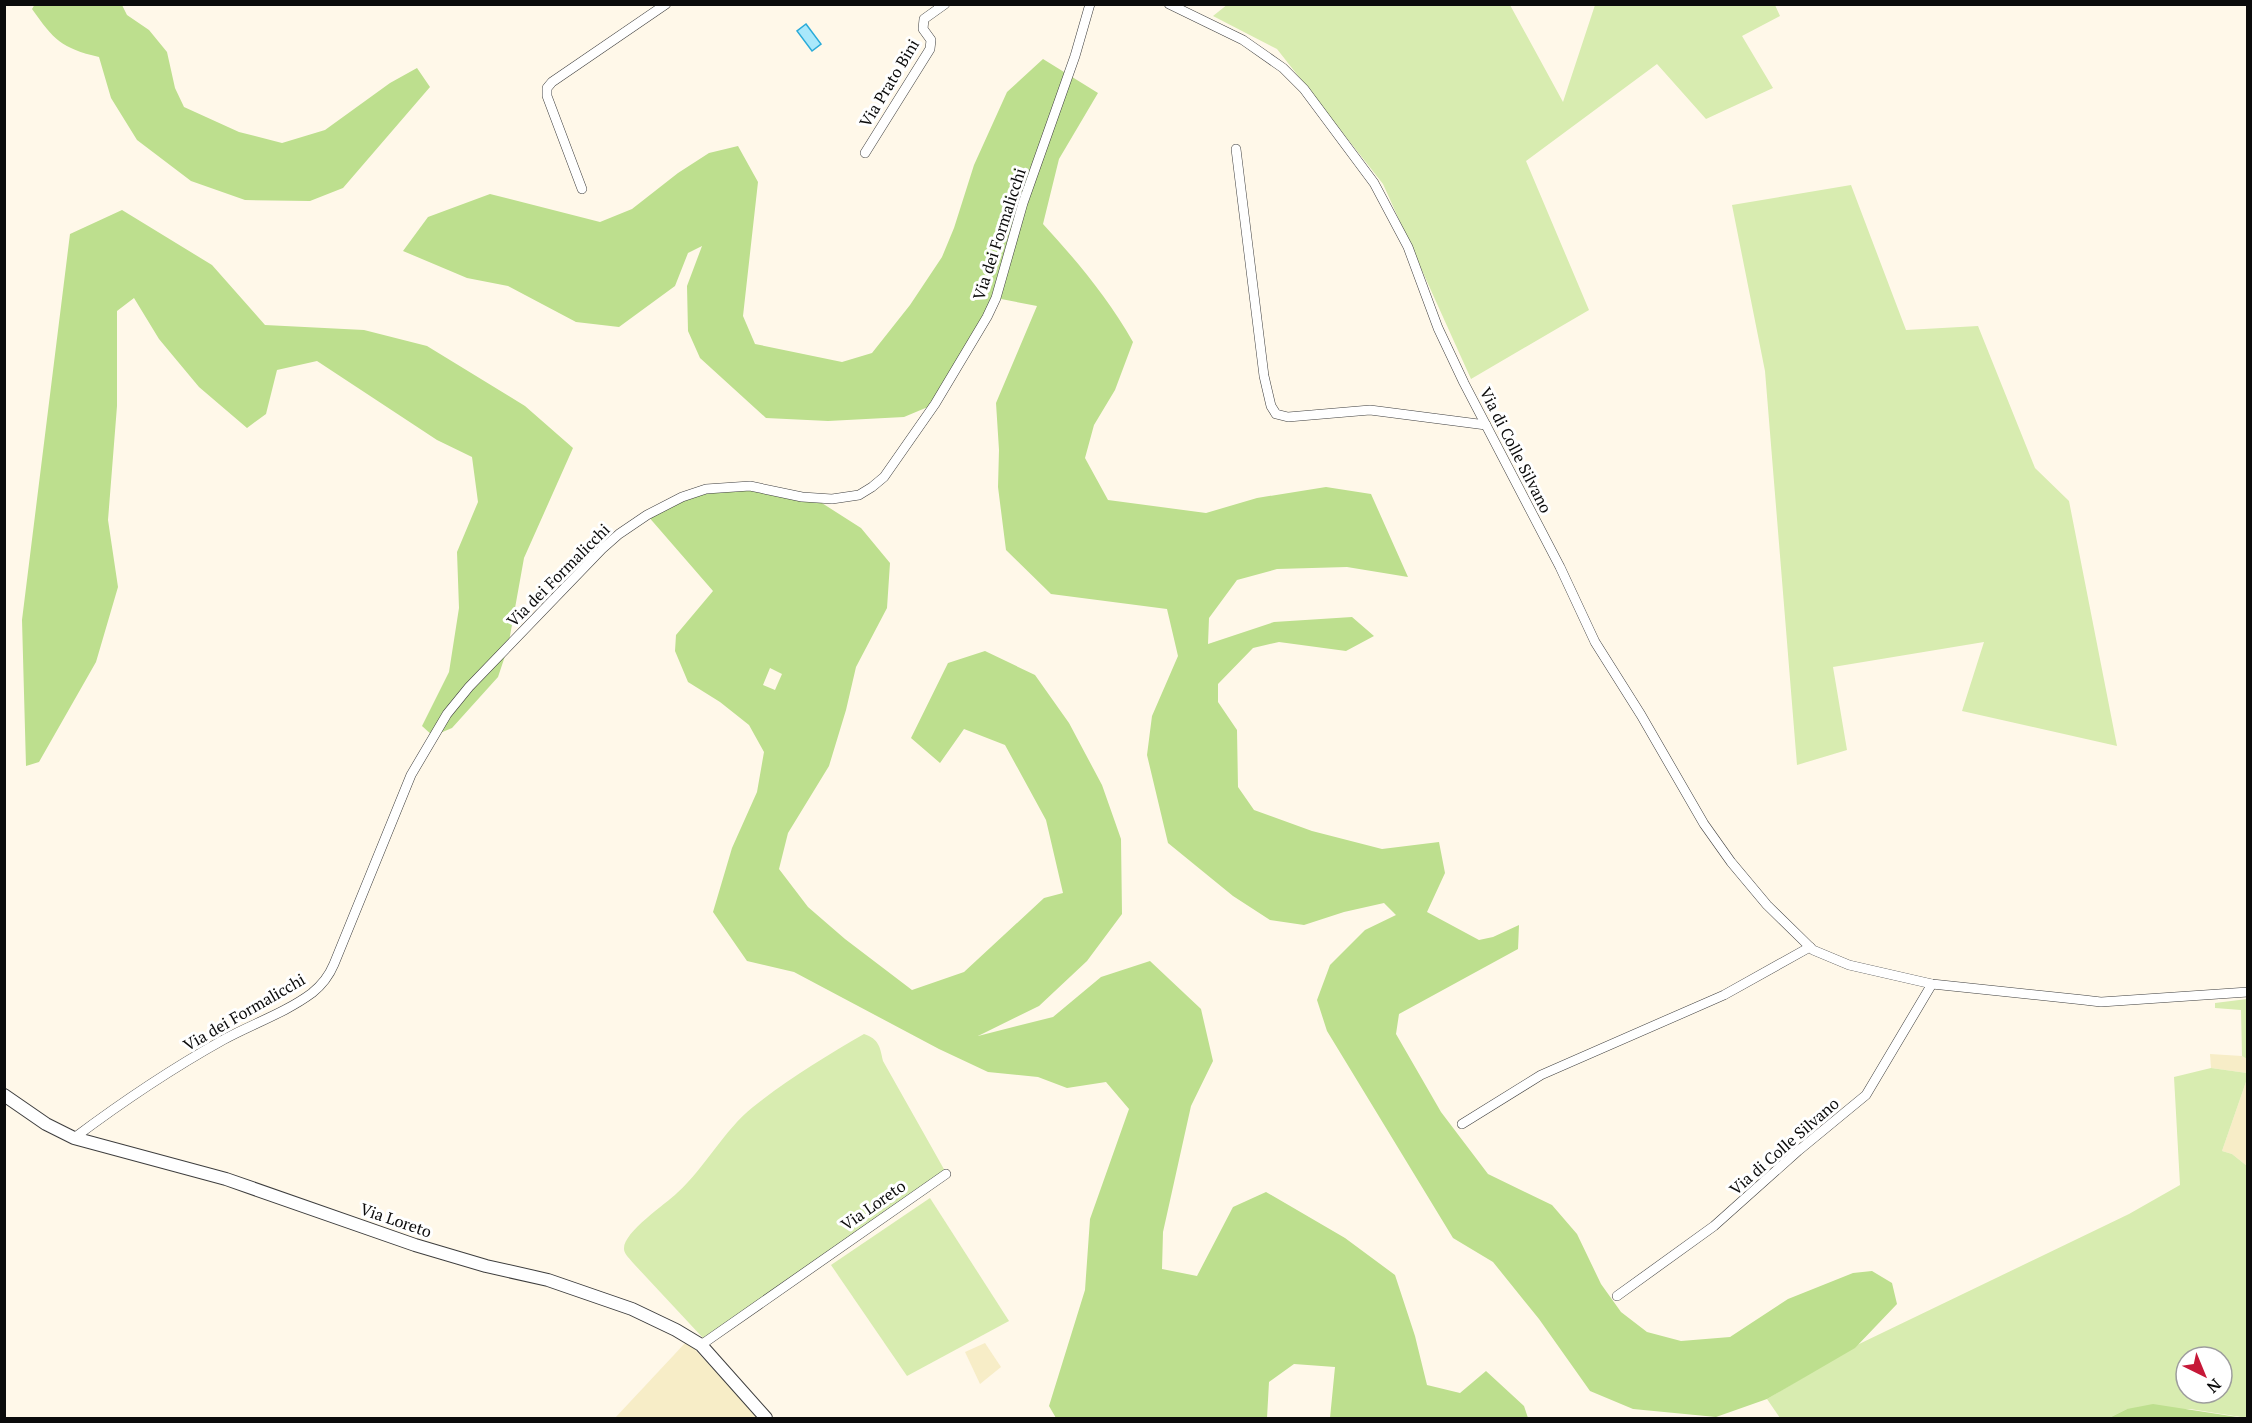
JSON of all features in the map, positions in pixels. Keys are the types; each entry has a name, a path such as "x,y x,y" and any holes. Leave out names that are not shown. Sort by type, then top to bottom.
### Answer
{"street":[{"path":"582,189 547,96 547,88 552,82 666,4"},
{"name":"Via Prato Bini","path":"865,153 928,51 931,43 922,27 924,20 945,4"},
{"name":"Via dei Formalicchi","path":"74,1138 152,1083 218,1043 296,1003 316,990 325,980 334,964 411,775 447,714 469,687 610,542 636,522 662,507 681,497 706,489 750,486 814,498 849,498 869,490 884,477 935,404 996,298 1023,203 1075,56 1089,4"},
{"name":"Via di Colle Silvano","path":"1169,4 1233,35 1267,55 1299,83 1374,183 1411,254 1438,328 1560,567 1600,651 1641,715 1700,819 1750,885 1810,947 1821,954 1849,964 1932,984 2101,1002 2247,992"},
{"path":"1236,149 1264,376 1271,406 1276,414 1288,417 1370,410 1486,425"},
{"path":"1462,1124 1541,1075 1724,995 1810,947"},
{"name":"Via di Colle Silvano","path":"1617,1296 1714,1226 1864,1096 1932,984"},
{"name":"Via Loreto","path":"4,1095 46,1124 74,1138 226,1179 429,1249 486,1266 548,1280 632,1309 669,1326 701,1345 766,1419"},
{"name":"Via Loreto","path":"701,1345 946,1174"}],"shaded area":[{"path":"2210,1054 2242,1056 2247,1059 2247,1073 2211,1068"},
{"path":"2247,1079 2247,1166 2232,1154 2222,1151"},
{"path":"687,1341 759,1418 615,1418"},
{"path":"985,1343 1001,1367 980,1384 965,1352"}],"green space":[{"path":"35,4 122,5 127,15 149,30 167,52 175,88 184,107 239,132 282,143 325,130 390,83 417,68 430,87 343,188 310,201 245,200 191,181 137,140 111,98 99,57 76,50 60,41 46,28 32,9"},
{"path":"1228,4 1510,5 1563,102 1595,5 1775,5 1780,16 1742,36 1773,88 1706,119 1657,64 1526,161 1589,310 1471,379 1383,184 1277,49 1213,16"},
{"path":"1043,59 1098,93 1059,159 1043,224 1091,280 1133,342 1115,390 1094,425 1085,458 1108,500 1206,513 1257,498 1326,487 1371,494 1408,577 1347,567 1277,569 1237,580 1209,618 1208,644 1274,622 1352,617 1374,636 1346,651 1279,642 1253,648 1218,684 1218,702 1237,730 1238,787 1254,810 1312,831 1382,849 1439,842 1445,873 1427,912 1479,940 1493,937 1519,925 1518,949 1399,1014 1396,1034 1441,1112 1488,1174 1552,1205 1577,1234 1601,1284 1621,1312 1647,1332 1681,1341 1730,1337 1788,1299 1853,1273 1872,1271 1892,1283 1897,1304 1855,1348 1767,1399 1716,1417 1633,1409 1590,1391 1539,1319 1493,1262 1453,1238 1327,1031 1317,1000 1330,965 1365,930 1396,915 1384,903 1344,912 1304,925 1270,920 1233,896 1168,843 1147,755 1152,716 1178,656 1167,609 1051,594 1006,550 998,487 999,450 996,403 1037,306 996,298 935,404 904,417 828,421 766,418 700,358 688,331 687,286 702,246 688,253 675,286 619,327 576,322 508,286 467,278 403,251 428,217 490,194 600,222 632,209 678,173 709,153 738,146 758,182 743,316 755,344 842,362 872,353 910,305 942,257 954,228 974,165 1007,92"},
{"path":"1851,185 1906,330 1978,326 2035,468 2069,501 2117,746 1962,711 1984,642 1833,667 1847,750 1797,765 1765,371 1732,205"},
{"path":"122,210 212,265 265,325 364,330 427,346 525,406 573,448 524,558 508,647 498,677 452,728 433,736 422,726 449,672 459,608 457,552 478,502 472,457 437,440 317,361 277,370 266,414 247,428 199,387 159,339 134,298 117,311 117,406 108,520 118,587 96,662 39,762 26,766 22,620 70,234"},
{"path":"719,487 814,498 861,528 890,563 887,608 856,667 829,766 788,833 779,869 808,907 845,939 912,990 964,972 1044,898 1063,893 1046,820 1005,745 964,729 940,763 911,738 948,663 985,651 1035,675 1069,723 1102,785 1121,839 1122,914 1087,961 1039,1006 978,1036 1053,1017 1101,977 1150,961 1201,1009 1213,1061 1191,1106 1163,1232 1162,1269 1197,1276 1233,1207 1266,1192 1345,1238 1395,1275 1415,1336 1427,1385 1460,1393 1486,1371 1524,1406 1528,1418 1330,1418 1335,1367 1294,1364 1269,1382 1267,1418 1056,1418 1049,1406 1085,1290 1090,1219 1129,1109 1106,1082 1067,1088 1038,1077 988,1072 939,1049 794,972 747,961 713,912 732,848 757,792 764,752 749,725 720,702 688,682 675,651 676,635 713,591 647,515","holes":["770,668 782,674 775,690 763,685"]},
{"path":"2248,999 2247,1059 2242,1056 2241,1010 2215,1008 2215,1003"},
{"path":"864,1034 873,1038 878,1044 883,1061 945,1171 703,1338 628,1257 624,1249 626,1242 637,1227 687,1183 733,1127 753,1107 807,1068"},
{"path":"2211,1068 2247,1073 2247,1079 2222,1151 2232,1154 2247,1166 2247,1418 2190,1409 2127,1409 2109,1418 1780,1418 1767,1399 1857,1345 2129,1214 2180,1185 2174,1077"},
{"path":"930,1198 1009,1321 907,1376 831,1265"},
{"path":"2153,1404 2244,1418 2109,1418 2127,1409"}],"water":[{"path":"806,24 821,44 812,51 797,31"}]}
